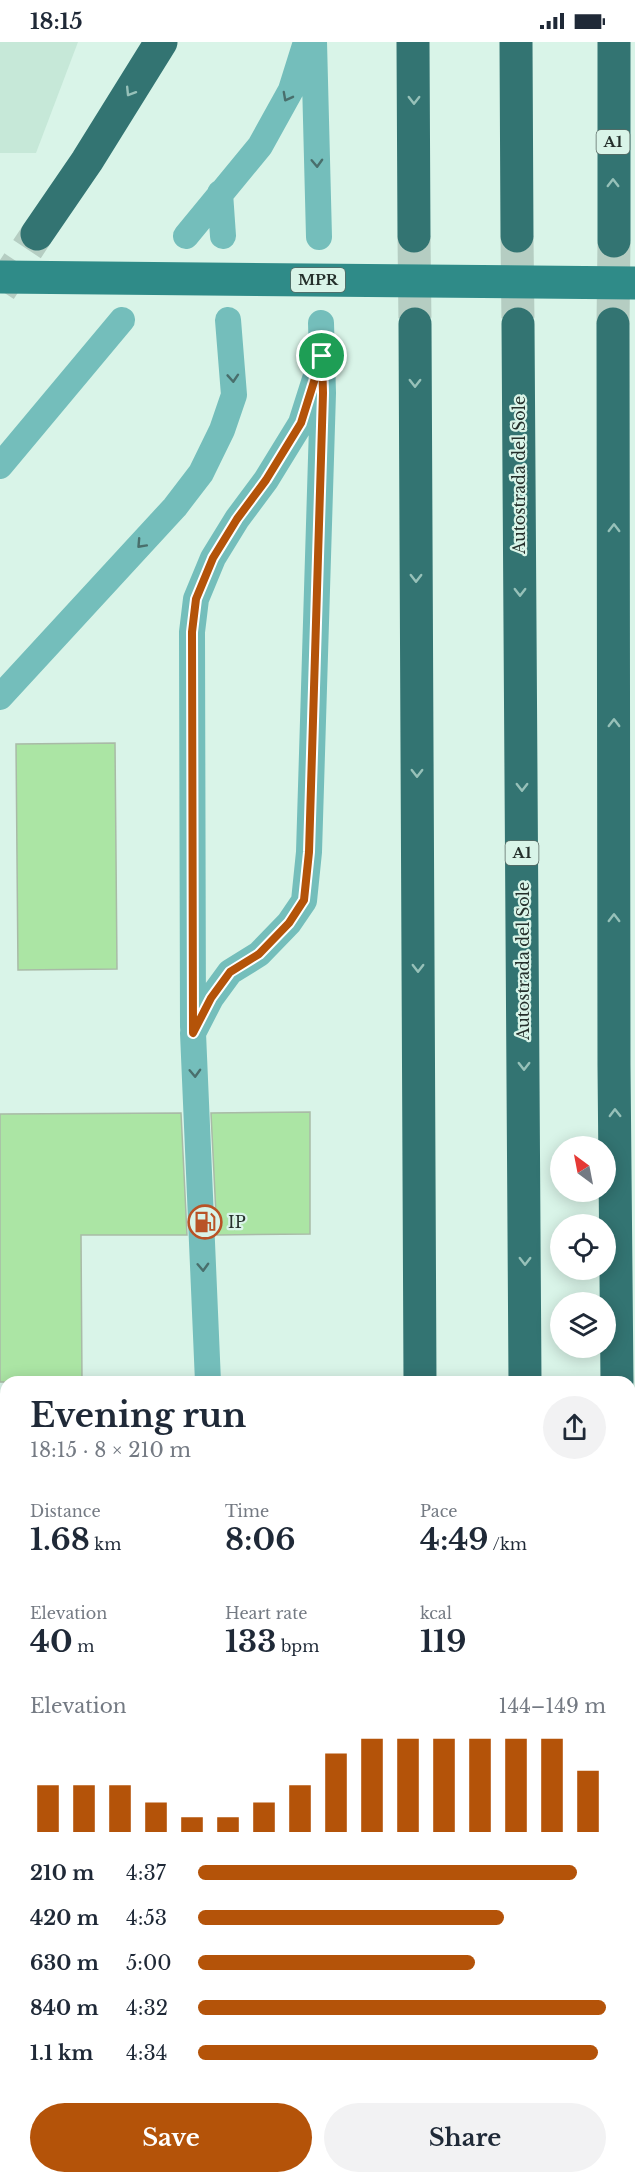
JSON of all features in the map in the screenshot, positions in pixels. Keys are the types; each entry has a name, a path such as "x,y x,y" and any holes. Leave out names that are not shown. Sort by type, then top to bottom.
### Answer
{"highway":[{"path":"36,234 87,161 161,42"},
{"path":"413,42 414,236"},
{"path":"516,42 517,236"},
{"name":"A1","path":"614,42 614,241"},
{"path":"415,324 420,1376"},
{"name":"Autostrada del Sole","path":"518,324 525,1376"},
{"path":"614,324 614,1065 617,1376"}],"main road":[{"name":"MPR","path":"0,277 635,283"}],"lane":[{"path":"186,236 260,146 291,90 306,42"},
{"path":"314,42 319,237"},
{"path":"220,193 223,236"},
{"path":"0,466 122,320"},
{"path":"0,698 175,507 201,473 222,430 234,395 228,320"},
{"path":"193,1033 211,998 230,972 259,954 289,923 304,900 309,852 323,405 321,323"},
{"path":"208,1376 193,1033 192,632 196,599 213,558 237,519 266,480 301,423 322,356"}],"shaded area":[{"path":"0,42 78,42 36,153 0,153"}],"building":[{"path":"115,743 117,969 18,970 16,744"},
{"path":"310,1112 310,1234 217,1235 211,1113"},
{"path":"181,1113 187,1235 81,1235 82,1376 0,1376 0,1114"}],"tunnel":[{"path":"0,290 37,234"},
{"path":"414,236 415,324"},
{"path":"517,236 518,324"},
{"path":"613,324 614,241"}],"place":[{"name":"IP","path":"205,1222"}],"route":[{"path":"322,356 323,393 309,852 304,900 289,923 259,954 230,972 211,998 193,1033 192,632 196,599 213,558 237,519 266,480 301,423 322,356"}]}
